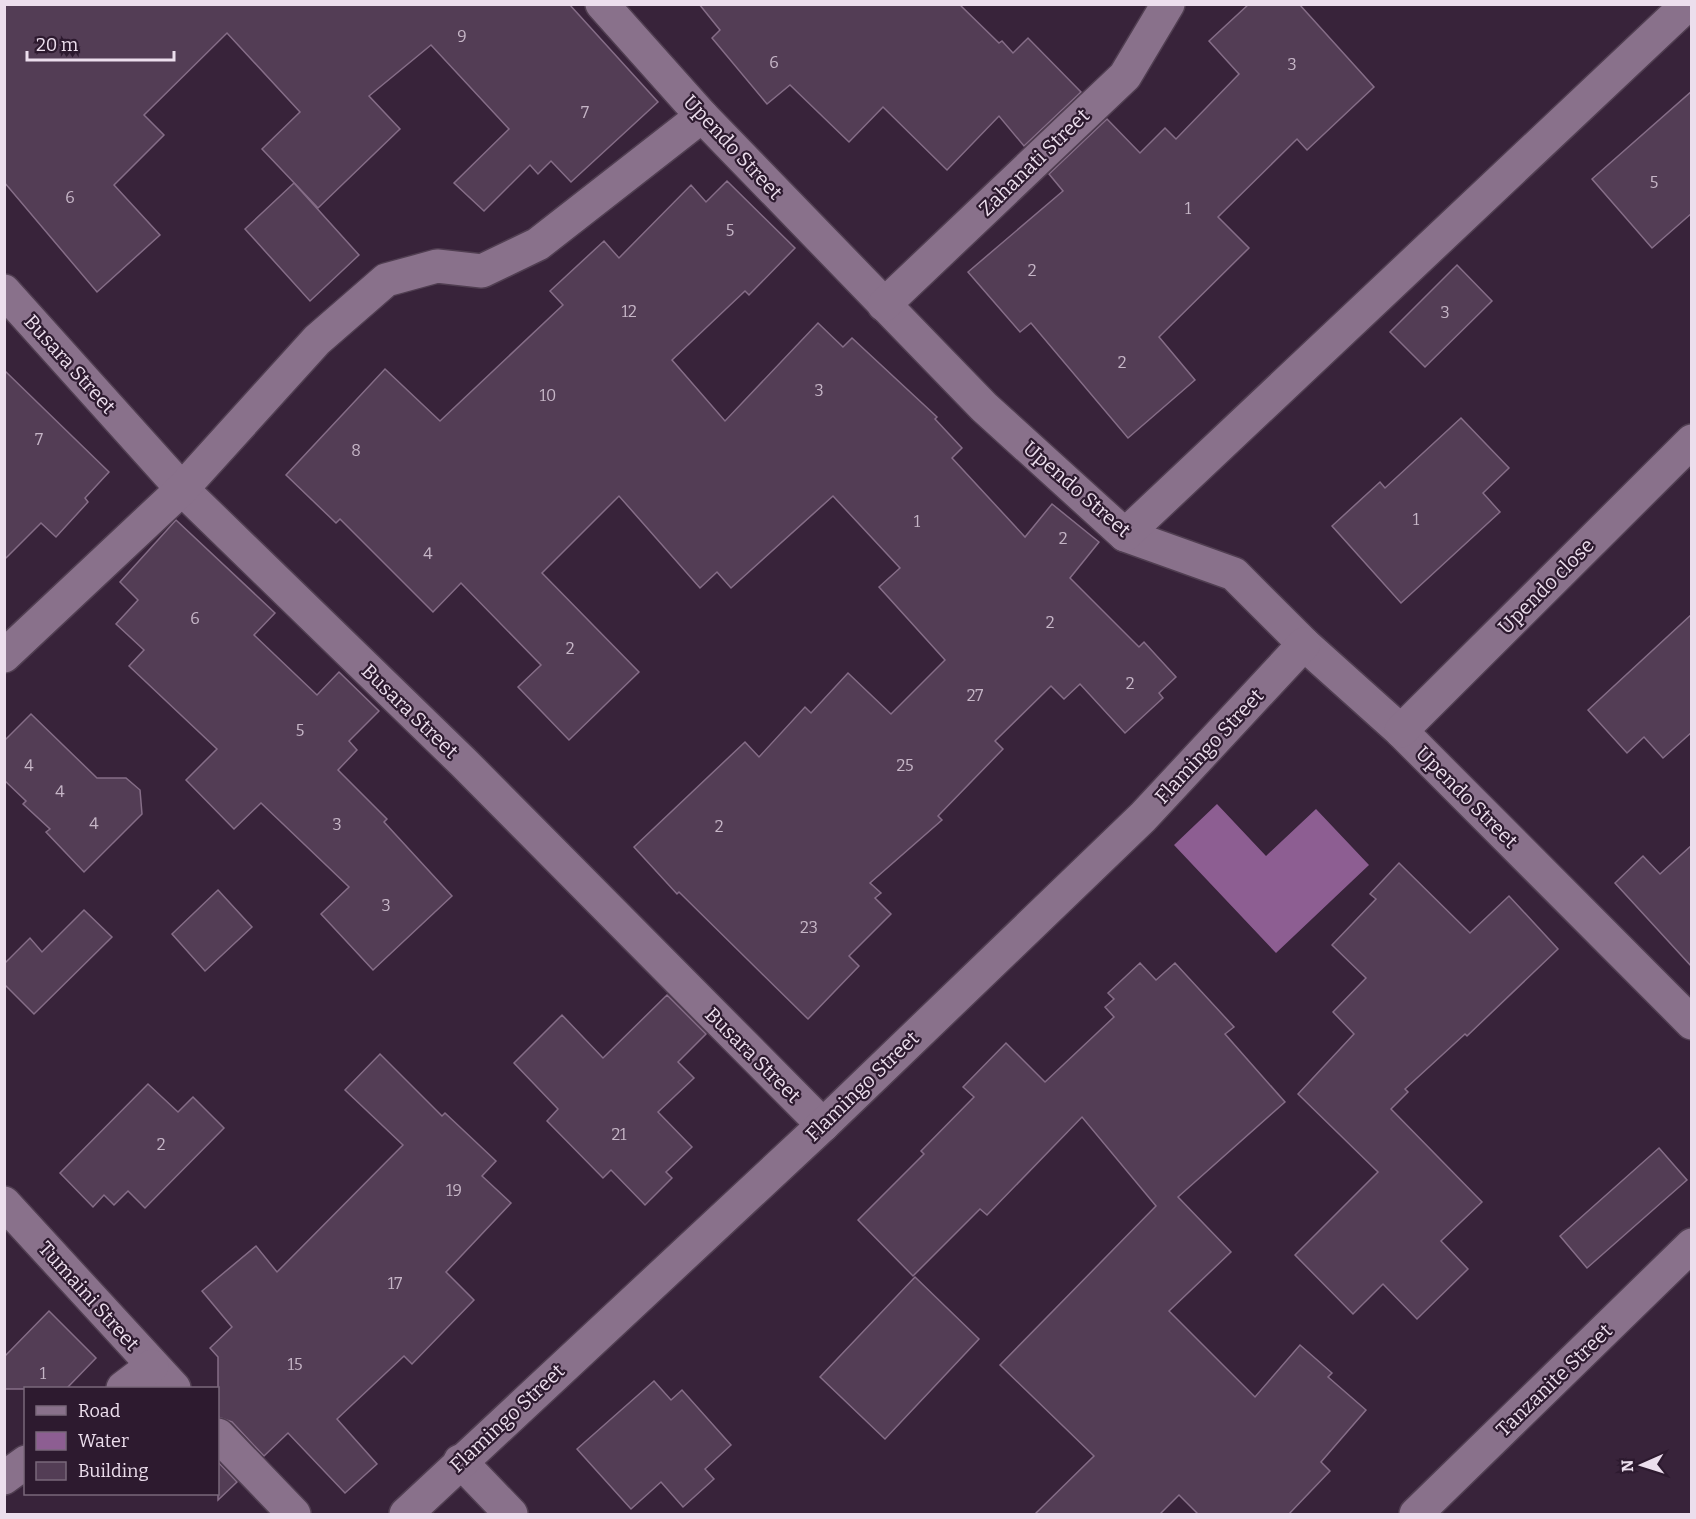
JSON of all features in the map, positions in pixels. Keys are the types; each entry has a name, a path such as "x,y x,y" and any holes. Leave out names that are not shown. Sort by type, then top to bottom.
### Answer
{"street":[{"name":"Upendo Street","path":"602,4 702,116 984,407 1125,535 1234,574 1304,644 1401,731 1692,1023"},
{"name":"Zahanati Street","path":"884,305 1125,76 1168,4"},
{"path":"1125,535 1688,4"},
{"path":"4,656 182,489 317,340 386,280 437,266 482,271 538,244 702,116"},
{"name":"Busara Street","path":"4,291 182,489 463,762 823,1125"},
{"name":"Upendo close","path":"1401,731 1692,441"},
{"name":"Flamingo Street","path":"406,1515 460,1461 823,1125 1143,817 1304,644"},
{"name":"Tumaini Street","path":"4,1203 163,1377"},
{"name":"Tanzanite Street","path":"1416,1515 1692,1245"},
{"path":"130,1387 163,1377"},
{"path":"219,1436 294,1515"},
{"path":"460,1461 511,1515"},
{"path":"4,1478 24,1463"}],"water":[{"path":"1217,804 1266,856 1316,809 1369,865 1276,953 1174,845"}],"building":[{"path":"4,4 569,4 658,102 571,182 551,161 538,174 530,165 484,211 454,183 509,129 431,45 369,96 400,129 318,208 262,149 300,112 227,33 144,115 164,135 114,185 160,235 97,292 4,182"},
{"path":"699,4 959,4 999,43 1002,41 1013,53 1028,38 1081,92 1024,146 999,116 947,170 883,107 849,142 790,85 767,104 712,38 720,30"},
{"path":"1249,4 1299,4 1374,87 1307,150 1297,139 1218,217 1249,248 1159,337 1195,380 1128,438 1031,323 1020,332 968,272 1063,191 1049,174 1107,119 1140,153 1165,128 1176,139 1239,74 1209,41"},
{"path":"1692,91 1692,213 1652,248 1592,179"},
{"path":"727,181 795,248 749,295 745,291 672,360 725,421 818,323 843,347 852,338 937,417 935,419 962,448 952,458 1025,537 1052,504 1099,542 1070,578 1139,647 1144,642 1176,677 1159,693 1163,698 1125,733 1080,684 1064,699 1051,686 995,741 1003,749 938,816 942,820 870,883 881,893 875,898 891,914 849,956 859,966 808,1019 679,892 677,894 634,847 745,742 759,757 805,707 811,713 848,673 891,714 945,660 879,587 900,568 833,496 731,588 717,572 700,588 619,496 542,573 639,672 569,740 518,687 541,665 461,583 433,612 340,519 336,523 286,475 385,369 440,421 563,305 550,291 604,241 619,258 691,185 706,202"},
{"path":"294,183 359,255 310,301 245,229"},
{"path":"1457,265 1492,301 1425,367 1390,332"},
{"path":"4,370 109,472 85,498 88,502 56,537 41,523 4,560"},
{"path":"1461,418 1509,468 1483,493 1500,512 1401,603 1332,526 1380,482 1385,488"},
{"path":"176,520 275,613 254,635 317,695 339,672 379,711 349,741 357,750 338,770 387,819 384,822 452,896 373,970 321,914 349,887 261,803 234,829 186,780 217,749 129,666 144,650 116,624 138,600 120,582"},
{"path":"1692,614 1692,732 1663,758 1644,737 1627,753 1588,710"},
{"path":"31,714 97,778 126,778 140,790 142,814 84,872 46,832 50,829 23,804 26,801 4,780 4,741"},
{"path":"1692,845 1692,967 1615,883 1643,856 1660,874"},
{"path":"1399,863 1470,933 1509,896 1558,949 1467,1036 1465,1034 1405,1089 1408,1092 1391,1109 1482,1202 1441,1241 1468,1269 1417,1319 1383,1284 1353,1314 1295,1255 1378,1172 1298,1094 1354,1034 1333,1012 1366,978 1332,945 1376,899 1370,894"},
{"path":"218,890 252,927 205,971 172,934"},
{"path":"84,910 112,937 34,1014 4,984 4,964 30,938 42,952"},
{"path":"1140,963 1156,980 1175,963 1234,1027 1225,1034 1285,1102 1178,1197 1231,1252 1169,1311 1255,1397 1300,1345 1332,1373 1328,1377 1366,1410 1321,1462 1330,1471 1288,1515 1199,1515 1179,1495 1159,1515 1034,1515 1094,1456 1000,1365 1156,1206 1082,1117 987,1215 980,1209 913,1276 858,1220 924,1154 921,1151 974,1097 963,1087 1006,1043 1045,1082 1114,1017 1105,1007 1114,999 1108,993"},
{"path":"667,995 706,1034 678,1062 694,1078 658,1112 692,1147 666,1172 672,1178 645,1205 611,1170 603,1178 547,1121 558,1109 514,1063 562,1015 603,1058"},
{"path":"380,1054 442,1116 445,1113 496,1161 482,1176 511,1203 446,1272 474,1300 412,1364 404,1356 337,1419 377,1464 345,1493 288,1433 264,1456 232,1422 219,1417 218,1357 210,1348 232,1327 202,1291 256,1246 277,1272 403,1145 345,1090"},
{"path":"148,1084 178,1112 193,1097 224,1128 145,1208 128,1191 114,1205 104,1195 93,1207 60,1173"},
{"path":"1659,1148 1687,1180 1587,1268 1560,1236"},
{"path":"915,1277 979,1339 885,1439 820,1377"},
{"path":"49,1311 96,1358 68,1387 4,1389 4,1357"},
{"path":"654,1381 671,1400 682,1390 731,1445 705,1469 714,1479 683,1507 661,1482 631,1509 577,1449"},
{"path":"219,1463 237,1482 218,1500 219,1495"}]}
